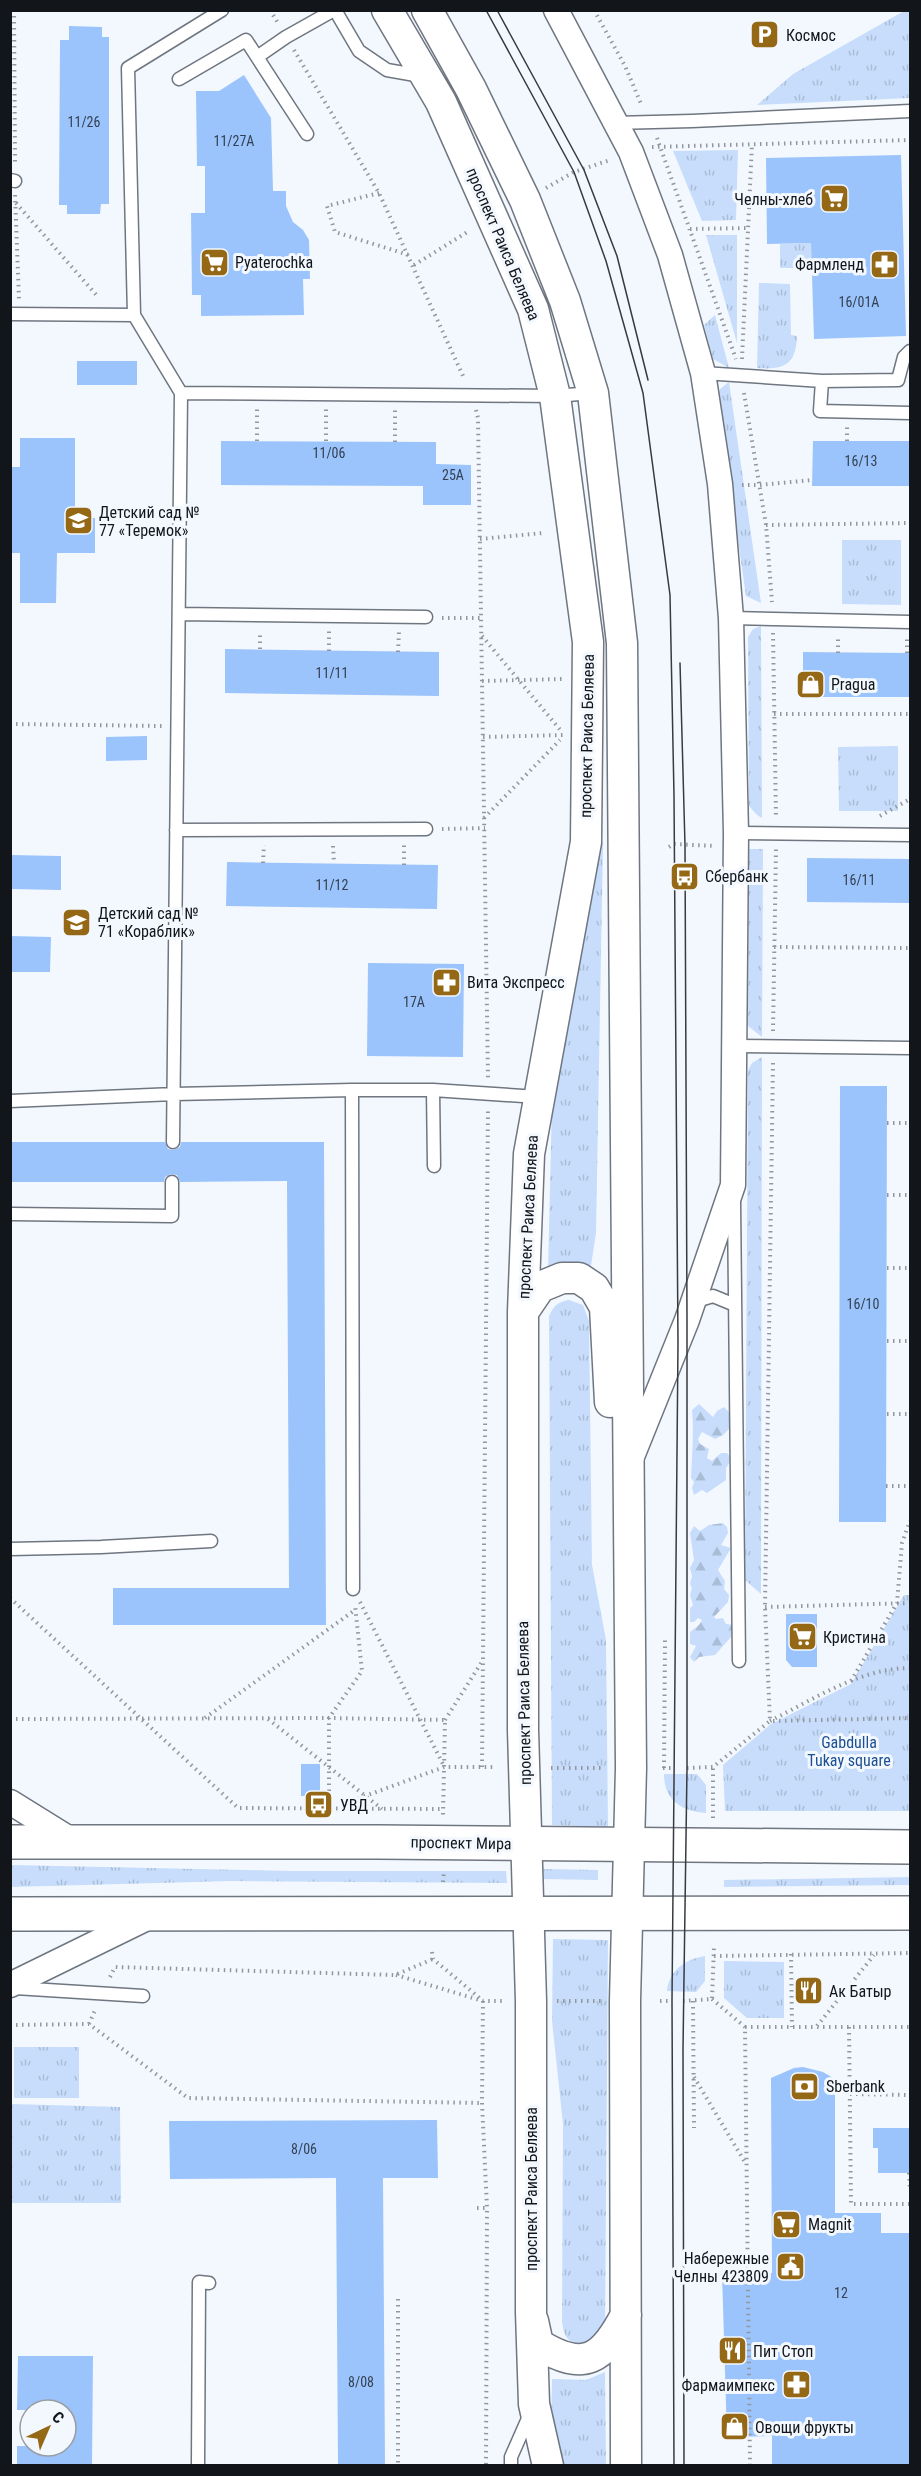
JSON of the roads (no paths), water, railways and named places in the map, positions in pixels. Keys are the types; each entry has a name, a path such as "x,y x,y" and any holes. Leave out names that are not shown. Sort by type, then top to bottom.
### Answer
{"main road":[{"name":"проспект Мира","path":"10,1842 910,1847"},
{"path":"10,1914 910,1913"}],"street":[{"name":"проспект Раиса Беляева","path":"387,10 441,102 494,216 533,309 555,396 588,642 586,842 529,1154 523,1312 523,1730 531,2001 531,2312 534,2404 548,2466"},
{"name":"проспект Раиса Беляева","path":"428,10 471,89 525,200 565,301 593,393 622,643 622,844 630,1461 629,1845 625,2001 626,2466"},
{"path":"556,10 631,152 670,255 703,373 720,484 731,618 736,833 734,1185 693,1302 630,1461"},
{"path":"523,1312 540,1287 562,1278 579,1278 594,1288 605,1307 610,1413 630,1461"},
{"path":"10,1802 76,1843"},
{"path":"10,1986 154,1914"},
{"path":"531,2312 538,2344 557,2356 578,2360 596,2355 612,2341 626,2315"}],"lane":[{"path":"172,1142 182,393 134,315 128,68 222,10"},
{"path":"257,57 286,37 334,10 359,51 387,70 426,77"},
{"path":"179,79 246,40 307,134"},
{"path":"614,123 692,122 910,111"},
{"path":"15,314 134,315"},
{"path":"703,373 822,381 898,380 904,357 910,351"},
{"path":"822,381 820,411 910,413"},
{"path":"182,393 555,396 593,393"},
{"path":"179,614 426,618"},
{"path":"731,618 910,622"},
{"path":"177,830 426,829"},
{"path":"736,833 910,835"},
{"path":"734,1046 910,1048"},
{"path":"10,1101 352,1090 433,1090 538,1097"},
{"path":"352,1090 353,1589"},
{"path":"433,1090 434,1166"},
{"path":"12,1214 172,1216 172,1182"},
{"path":"734,1185 739,1661"},
{"path":"693,1302 713,1296 735,1305"},
{"path":"10,1549 211,1541"},
{"path":"10,1986 143,1996"},
{"path":"198,2466 199,2282 209,2283"},
{"path":"511,2466 511,2457 534,2404"}],"tram line":[{"path":"486,10 574,172 606,261 643,393 670,595 674,796 678,1343 672,2001 674,2466"},
{"path":"497,10 584,170 617,256 648,380"},
{"path":"680,663 685,845 687,1320 687,1768 683,2049 684,2466"}],"place":[{"name":"Космос","path":"765,35"},
{"name":"Челны-хлеб","path":"834,199"},
{"name":"Pyaterochka","path":"214,262"},
{"name":"Фармленд","path":"885,264"},
{"name":"Детский сад № 77 «Теремок»","path":"78,521"},
{"name":"Pragua","path":"810,684"},
{"name":"Сбербанк","path":"684,876"},
{"name":"Детский сад № 71 «Кораблик»","path":"77,922"},
{"name":"Вита Экспресс","path":"446,982"},
{"name":"Кристина","path":"802,1637"},
{"name":"УВД","path":"319,1805"},
{"name":"Ак Батыр","path":"808,1991"},
{"name":"Sberbank","path":"805,2086"},
{"name":"Magnit","path":"787,2224"},
{"name":"Набережные Челны 423809","path":"790,2267"},
{"name":"Пит Стоп","path":"732,2351"},
{"name":"Фармаимпекс","path":"796,2385"},
{"name":"Овощи фрукты","path":"734,2427"}],"park label":[{"name":"Gabdulla Tukay square","path":"849,1751"}]}
